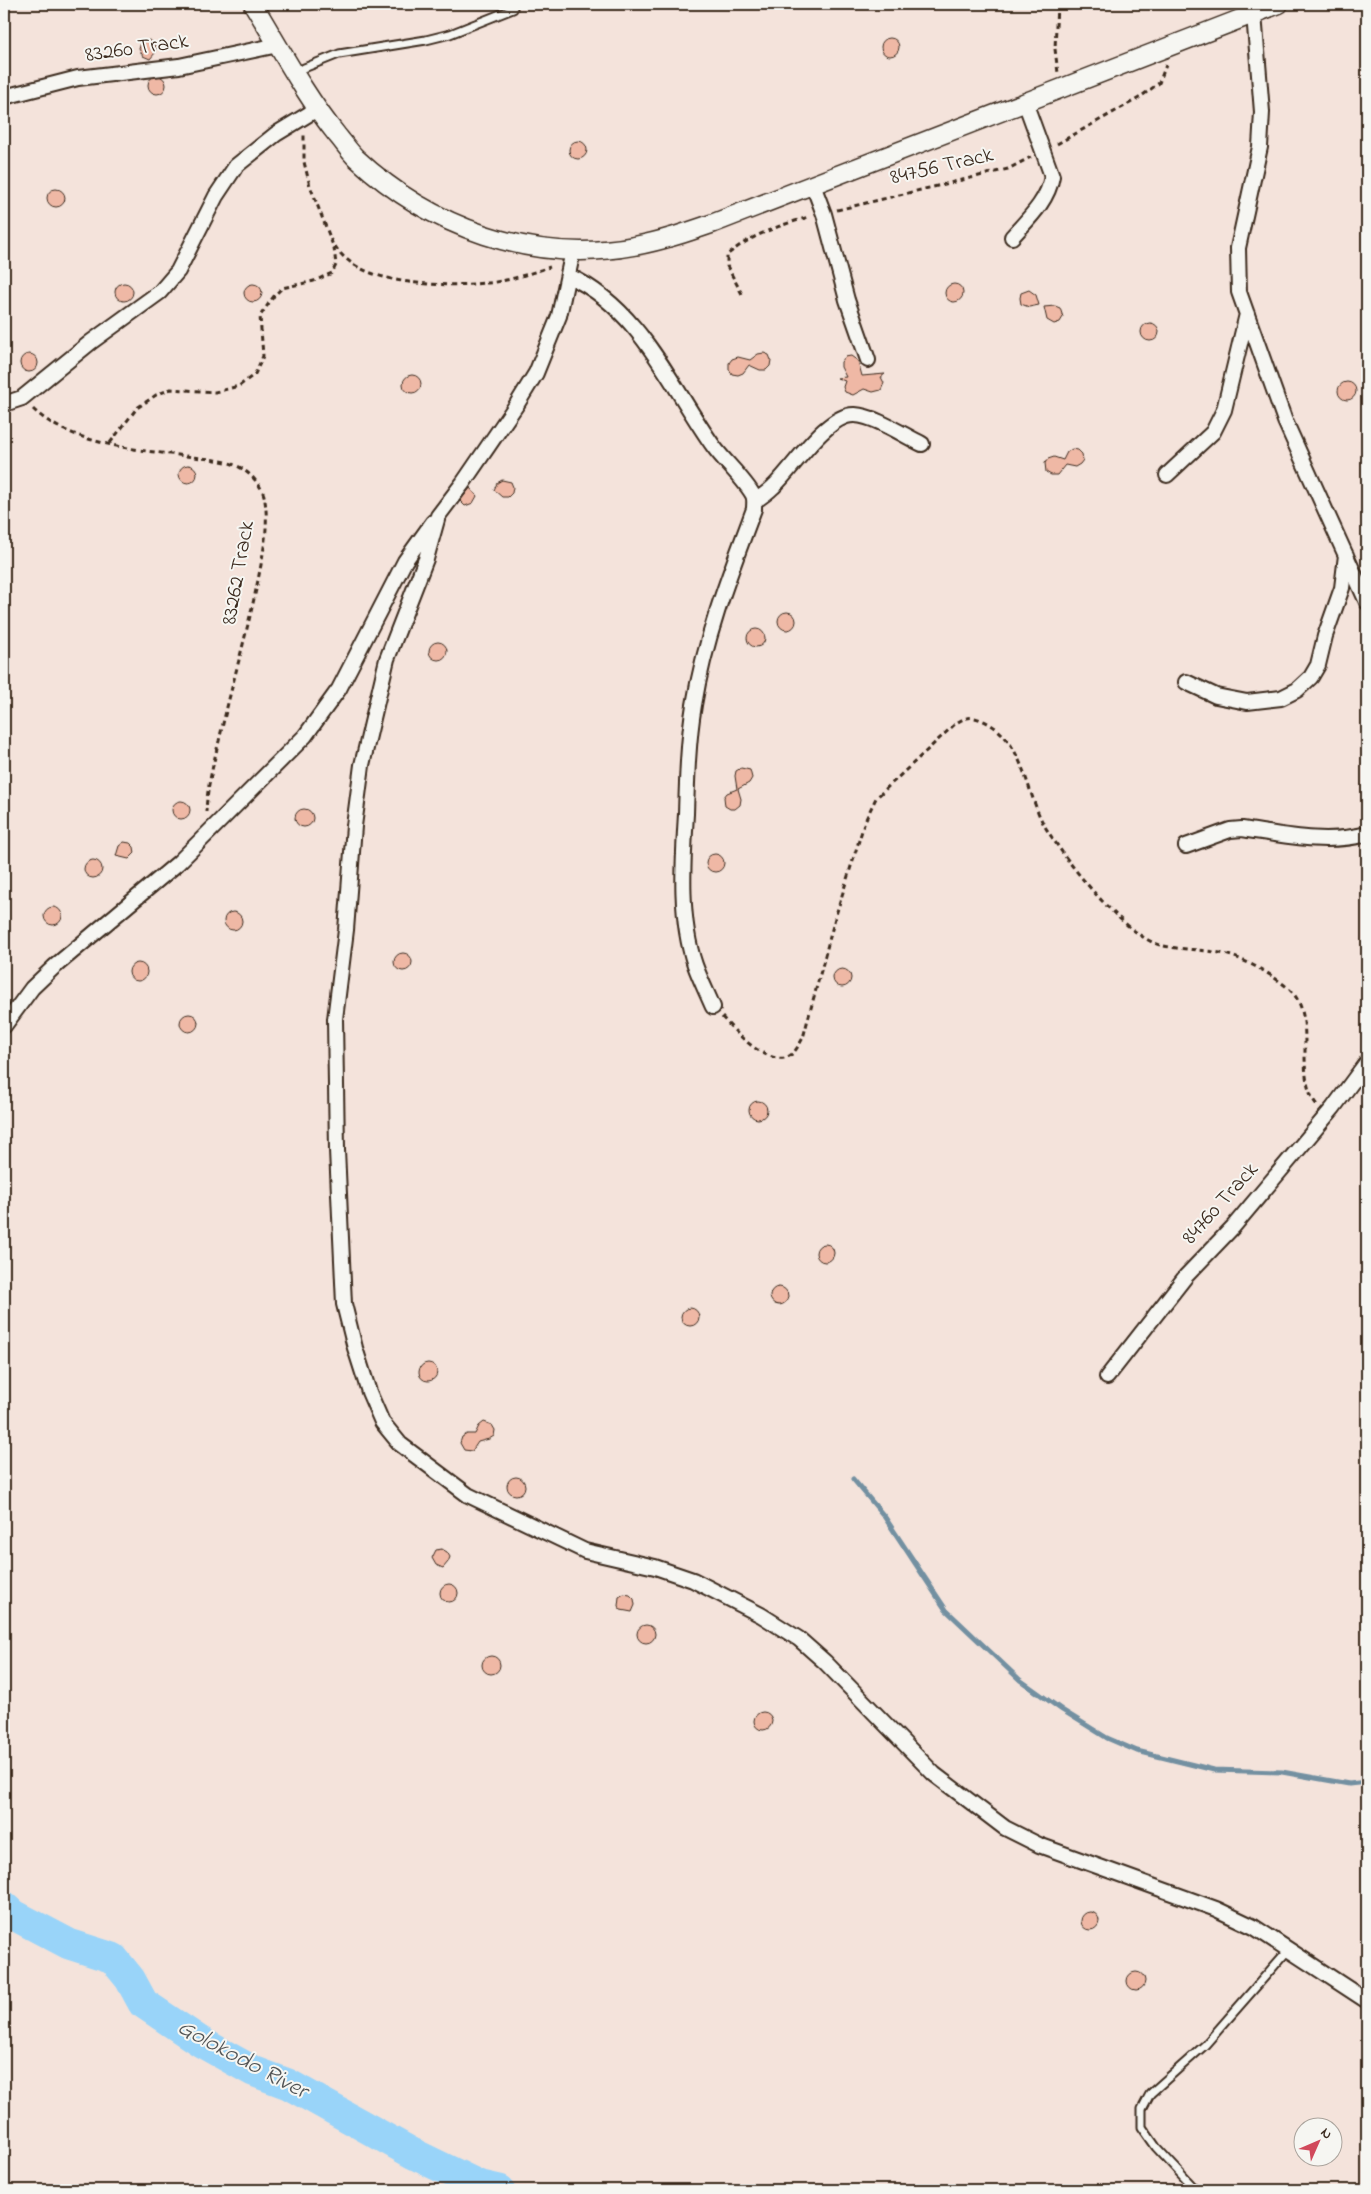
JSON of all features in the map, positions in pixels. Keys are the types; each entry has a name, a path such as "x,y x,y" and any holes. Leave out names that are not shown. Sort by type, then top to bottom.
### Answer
{"street":[{"path":"253,4 317,108 355,157 392,187 429,212 462,228 499,241 573,255 666,239 714,223 1279,4"},
{"path":"1254,14 1262,112 1260,146 1238,248 1239,292 1284,421 1367,602"},
{"name":"83260 Track","path":"4,97 78,78 179,66 278,45"},
{"path":"1012,238 1042,202 1050,188 1052,176 1025,102"},
{"path":"4,404 22,398 91,342 160,292 178,271 216,196 236,166 276,134 317,108"},
{"path":"813,185 824,214 847,300 868,360"},
{"path":"4,1026 32,988 178,863 305,736 323,714 339,689 405,561 463,483 536,373 559,316 573,255"},
{"path":"569,276 593,289 616,308 642,338 671,377 713,445 727,465 745,484 755,501 754,509 720,600 708,644 694,705 688,768 684,897 688,934 695,964 713,1007"},
{"path":"1167,475 1213,432 1224,410 1247,314"},
{"path":"755,501 774,487 806,448 841,419 854,415 869,418 922,444"},
{"path":"438,516 426,560 387,659 362,765 354,826 346,930 335,1019 344,1304 357,1357 382,1422 400,1444 468,1495 585,1551 655,1567 693,1580 761,1615 783,1629 825,1662 934,1774 1005,1828 1039,1845 1216,1909 1254,1927 1290,1948 1367,2001"},
{"path":"1186,682 1216,696 1247,702 1281,698 1296,690 1311,677 1318,665 1325,636 1342,588 1346,554"},
{"path":"1186,846 1230,830 1242,829 1324,840 1354,838 1367,834"},
{"name":"84760 Track","path":"1107,1377 1186,1276 1232,1227 1333,1108 1367,1062"}],"lane":[{"path":"294,72 339,54 426,40 450,34 512,9"},
{"path":"1196,2190 1151,2141 1142,2127 1142,2109 1150,2094 1205,2045 1290,1948"}],"path":[{"path":"1057,4 1055,50 1059,89"},
{"name":"84756 Track","path":"742,294 727,266 727,255 741,244 788,222 1008,169 1131,103 1159,83 1166,66 1167,47"},
{"path":"110,443 138,408 156,395 171,389 215,392 239,386 255,374 263,356 260,316 282,288 314,281 332,273 336,265 330,239 310,186 304,162 305,140 301,118"},
{"path":"330,239 342,257 358,268 386,278 429,283 488,284 573,255"},
{"name":"83262 Track","path":"22,398 39,415 61,429 110,443 228,463 244,470 262,490 266,500 262,558 211,778 207,798 206,833"},
{"path":"713,1007 737,1035 764,1054 783,1058 794,1053 803,1038 835,918 865,821 876,798 962,718 974,717 992,724 1011,746 1024,771 1040,817 1086,885 1140,935 1159,945 1222,953 1275,976 1292,992 1302,1011 1306,1070 1312,1098 1316,1105 1324,1109 1333,1108"}],"building":[{"path":"890,38 896,41 899,47 896,53 890,56 884,53 881,47 884,41"},
{"path":"149,40 154,43 156,48 155,53 150,59 143,56 139,49 141,43"},
{"path":"157,76 163,79 166,85 163,91 157,94 151,91 148,85 151,79"},
{"path":"578,141 584,144 587,150 584,156 578,159 572,156 569,150 572,144"},
{"path":"56,189 62,192 65,198 62,204 56,207 50,204 47,198 50,192"},
{"path":"124,283 130,286 133,292 130,298 124,301 118,298 115,292 118,286"},
{"path":"253,284 259,287 262,293 259,299 253,302 247,299 244,293 247,287"},
{"path":"954,284 960,287 963,293 960,299 954,302 948,299 945,293 948,287"},
{"path":"1029,290 1036,295 1039,305 1029,307 1021,304 1021,293"},
{"path":"1055,306 1060,308 1063,317 1060,322 1054,324 1047,320 1044,307"},
{"path":"1150,323 1156,326 1159,332 1156,338 1150,341 1144,338 1141,332 1144,326"},
{"path":"764,353 769,355 771,360 770,366 766,370 760,370 749,365 743,373 738,375 732,374 729,369 729,363 732,359 738,357 750,360 758,354"},
{"path":"29,354 35,357 38,363 35,369 29,372 23,369 20,363 23,357"},
{"path":"851,356 858,361 862,376 885,374 881,377 884,383 881,390 873,392 864,389 853,395 845,392 843,387 845,381 837,378 846,377 841,367 841,362 845,357"},
{"path":"412,375 418,378 421,384 418,390 412,393 406,390 403,384 406,378"},
{"path":"1347,382 1353,385 1356,391 1353,397 1347,400 1341,397 1338,391 1341,385"},
{"path":"1072,449 1078,450 1082,454 1083,460 1080,464 1075,467 1065,465 1057,475 1051,475 1046,472 1045,463 1048,459 1054,457 1063,460 1067,452"},
{"path":"188,465 194,468 197,474 194,480 188,483 182,480 179,474 182,468"},
{"path":"502,480 511,482 513,487 512,493 508,497 502,497 494,490 497,483"},
{"path":"470,488 477,496 473,503 465,506 460,501"},
{"path":"787,612 793,615 796,621 793,627 787,630 781,627 778,621 781,615"},
{"path":"756,629 762,632 765,638 762,644 756,647 750,644 747,638 750,632"},
{"path":"438,642 444,645 447,651 444,657 438,660 432,657 429,651 432,645"},
{"path":"741,768 750,770 752,778 749,783 738,789 741,799 740,805 735,809 730,809 725,806 724,797 727,793 737,789 735,776 736,771"},
{"path":"181,801 187,804 190,810 187,816 181,819 175,816 172,810 175,804"},
{"path":"304,809 310,812 313,818 310,824 304,827 298,824 295,818 298,812"},
{"path":"124,842 130,843 134,847 135,853 129,859 116,856 119,846"},
{"path":"715,854 721,857 724,863 721,869 715,872 709,869 706,863 709,857"},
{"path":"93,860 99,863 102,869 99,875 93,878 87,875 84,869 87,863"},
{"path":"53,907 59,910 62,916 59,922 53,925 47,922 44,916 47,910"},
{"path":"233,912 239,915 242,921 239,927 233,930 227,927 224,921 227,915"},
{"path":"403,953 409,956 412,962 409,968 403,971 397,968 394,962 397,956"},
{"path":"138,963 144,966 147,972 144,978 138,981 132,978 129,972 132,966"},
{"path":"842,969 848,972 851,978 848,984 842,987 836,984 833,978 836,972"},
{"path":"189,1014 195,1017 198,1023 195,1029 189,1032 183,1029 180,1023 183,1017"},
{"path":"758,1101 764,1104 767,1110 764,1116 758,1119 752,1116 749,1110 752,1104"},
{"path":"825,1244 831,1247 834,1253 831,1259 825,1262 819,1259 816,1253 819,1247"},
{"path":"779,1287 785,1290 788,1296 785,1302 779,1305 773,1302 770,1296 773,1290"},
{"path":"690,1308 696,1311 699,1317 696,1323 690,1326 684,1323 681,1317 684,1311"},
{"path":"428,1363 434,1366 437,1372 434,1378 428,1381 422,1378 419,1372 422,1366"},
{"path":"484,1422 492,1425 495,1430 494,1436 478,1442 472,1451 464,1450 460,1443 462,1437 467,1434 475,1434 479,1426"},
{"path":"516,1477 522,1480 525,1486 522,1492 516,1495 510,1492 507,1486 510,1480"},
{"path":"442,1549 450,1557 443,1568 436,1565 432,1558 436,1550"},
{"path":"449,1584 455,1587 458,1593 455,1599 449,1602 443,1599 440,1593 443,1587"},
{"path":"624,1594 630,1595 634,1599 635,1605 632,1612 621,1610 618,1606 619,1597"},
{"path":"646,1625 652,1628 655,1634 652,1640 646,1643 640,1640 637,1634 640,1628"},
{"path":"491,1656 497,1659 500,1665 497,1671 491,1674 485,1671 482,1665 485,1659"},
{"path":"763,1712 769,1715 772,1721 769,1727 763,1730 757,1727 754,1721 757,1715"},
{"path":"1090,1912 1096,1915 1099,1921 1096,1927 1090,1930 1084,1927 1081,1921 1084,1915"},
{"path":"1136,1972 1142,1975 1145,1981 1142,1987 1136,1990 1130,1987 1127,1981 1130,1975"}],"waterway":[{"path":"853,1479 884,1516 946,1610 1020,1680 1062,1710 1107,1738 1137,1751 1214,1770 1282,1772 1349,1784 1367,1782"},
{"name":"Golokodo River","path":"4,1906 14,1915 69,1944 113,1958 130,1979 143,2003 201,2042 253,2071 288,2084 412,2153 478,2185 500,2190"}]}
